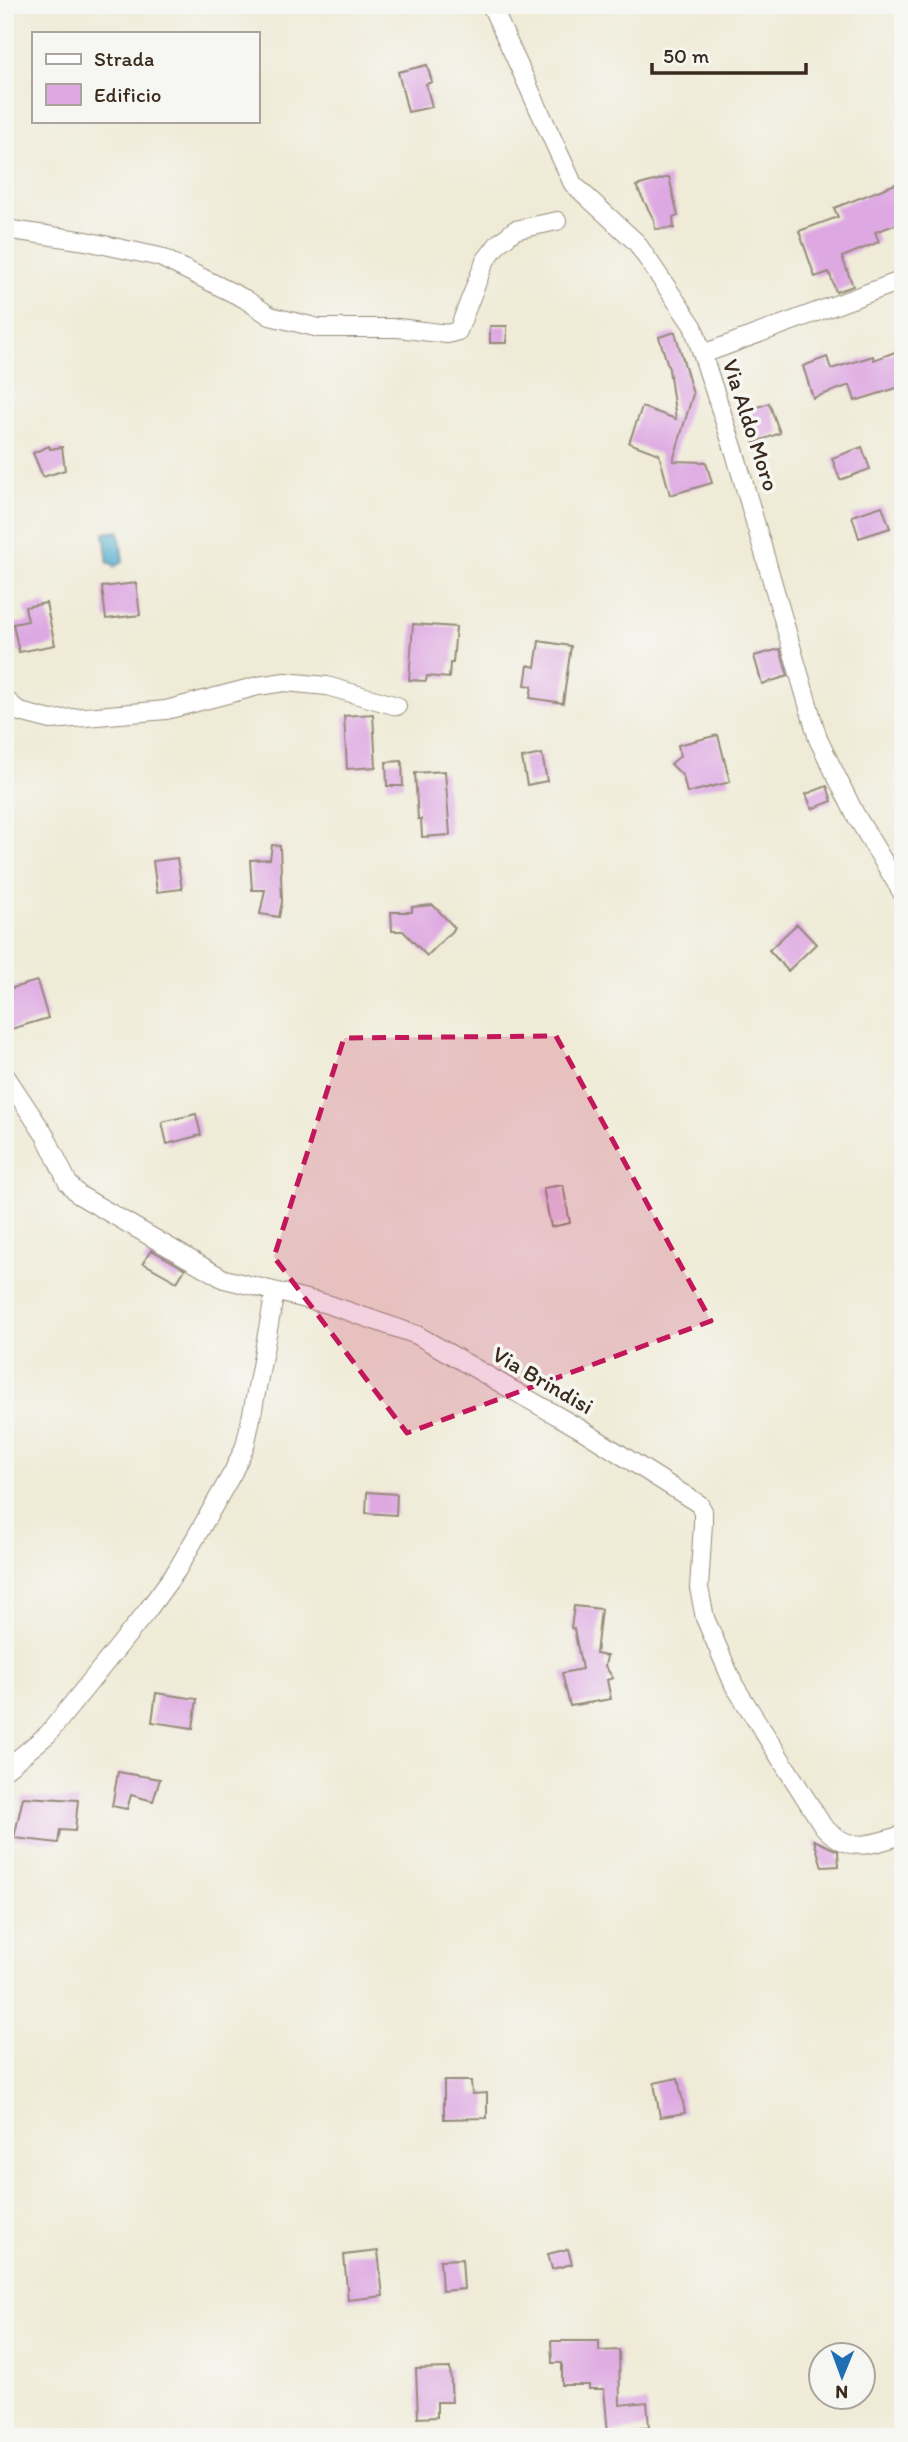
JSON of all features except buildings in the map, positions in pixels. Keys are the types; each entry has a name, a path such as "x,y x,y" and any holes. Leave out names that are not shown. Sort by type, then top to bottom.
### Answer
{"street":[{"name":"Via Aldo Moro","path":"491,5 573,184 636,242 693,326 735,453 818,739 855,814 903,894"},
{"path":"5,229 86,241 160,257 245,299 270,316 319,328 398,328 447,334 458,331 485,261 498,244 515,230 556,221"},
{"path":"702,354 903,280"},
{"path":"5,699 20,712 51,720 166,710 258,686 285,682 327,686 397,706"},
{"name":"Via Brindisi","path":"5,1075 46,1137 68,1183 79,1195 224,1279 327,1304 417,1335 582,1430 699,1504 703,1511 699,1588 705,1618 734,1685 823,1826 834,1838 859,1846 903,1835"},
{"path":"7,1768 48,1734 147,1611 177,1570 233,1472 244,1446 252,1414 275,1292"},
{"path":"903,2165 903,2172"}],"highlighted area":[{"path":"556,1036 711,1321 407,1433 274,1257 344,1038"}],"water":[{"path":"119,531 123,561 114,567 108,563 104,533"}]}
